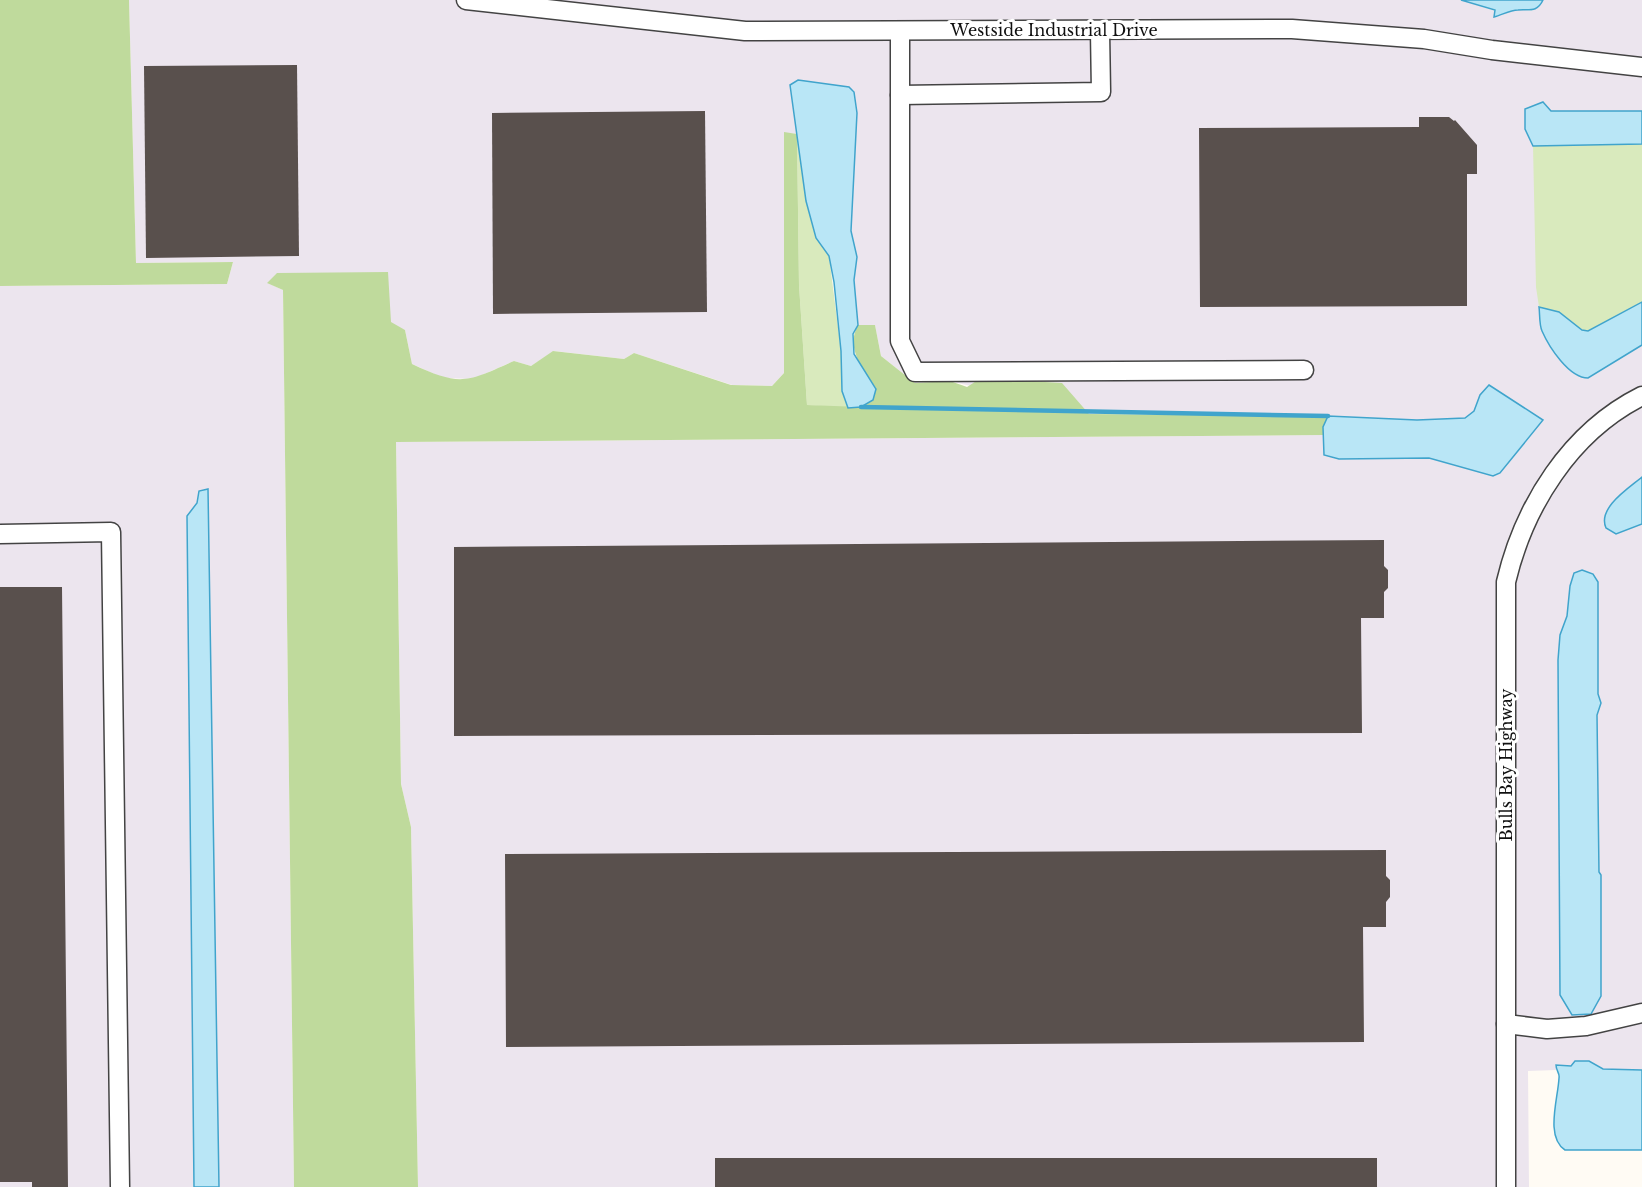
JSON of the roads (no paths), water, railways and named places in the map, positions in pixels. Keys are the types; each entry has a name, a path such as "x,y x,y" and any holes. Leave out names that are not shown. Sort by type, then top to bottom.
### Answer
{"street":[{"name":"Westside Industrial Drive","path":"466,0 745,30 1292,29 1372,34 1642,67"},
{"path":"900,30 900,341 915,372 1304,370"},
{"path":"900,95 1101,92 1100,30"},
{"name":"Bulls Bay Highway","path":"1506,1187 1506,582 1521,530 1552,475 1582,441 1606,420 1642,396"},
{"path":"0,534 111,532 120,1187"},
{"path":"1506,1024 1547,1029 1586,1026 1642,1013"}],"water":[{"path":"1461,0 1543,0 1535,9 1512,11 1494,17 1495,10"},
{"path":"798,80 849,87 854,92 857,113 851,231 857,257 854,280 858,325 853,334 854,354 876,389 873,400 861,407 848,408 842,391 841,351 834,282 829,256 816,238 806,201 790,85"},
{"path":"1543,102 1551,111 1642,111 1642,144 1533,146 1525,129 1525,109"},
{"path":"1642,302 1642,345 1588,378 1581,377 1567,367 1545,338 1541,328 1539,307 1559,312 1582,330 1588,331"},
{"path":"1489,385 1543,420 1500,473 1493,476 1429,458 1339,459 1324,455 1323,427 1328,416 1417,420 1465,418 1474,411 1480,395"},
{"path":"1642,477 1642,524 1616,534 1606,528 1604,521 1606,513 1616,499"},
{"path":"208,489 219,1187 194,1187 187,516 197,503 199,491"},
{"path":"1582,570 1593,574 1598,582 1598,694 1601,703 1597,715 1601,996 1591,1014 1572,1015 1560,995 1558,660 1560,635 1567,616 1570,586 1574,573"},
{"path":"1575,1061 1589,1061 1603,1069 1642,1070 1642,1150 1565,1150 1559,1144 1554,1127 1559,1076 1556,1065 1571,1066"}],"waterway":[{"path":"861,407 1328,416"}]}
